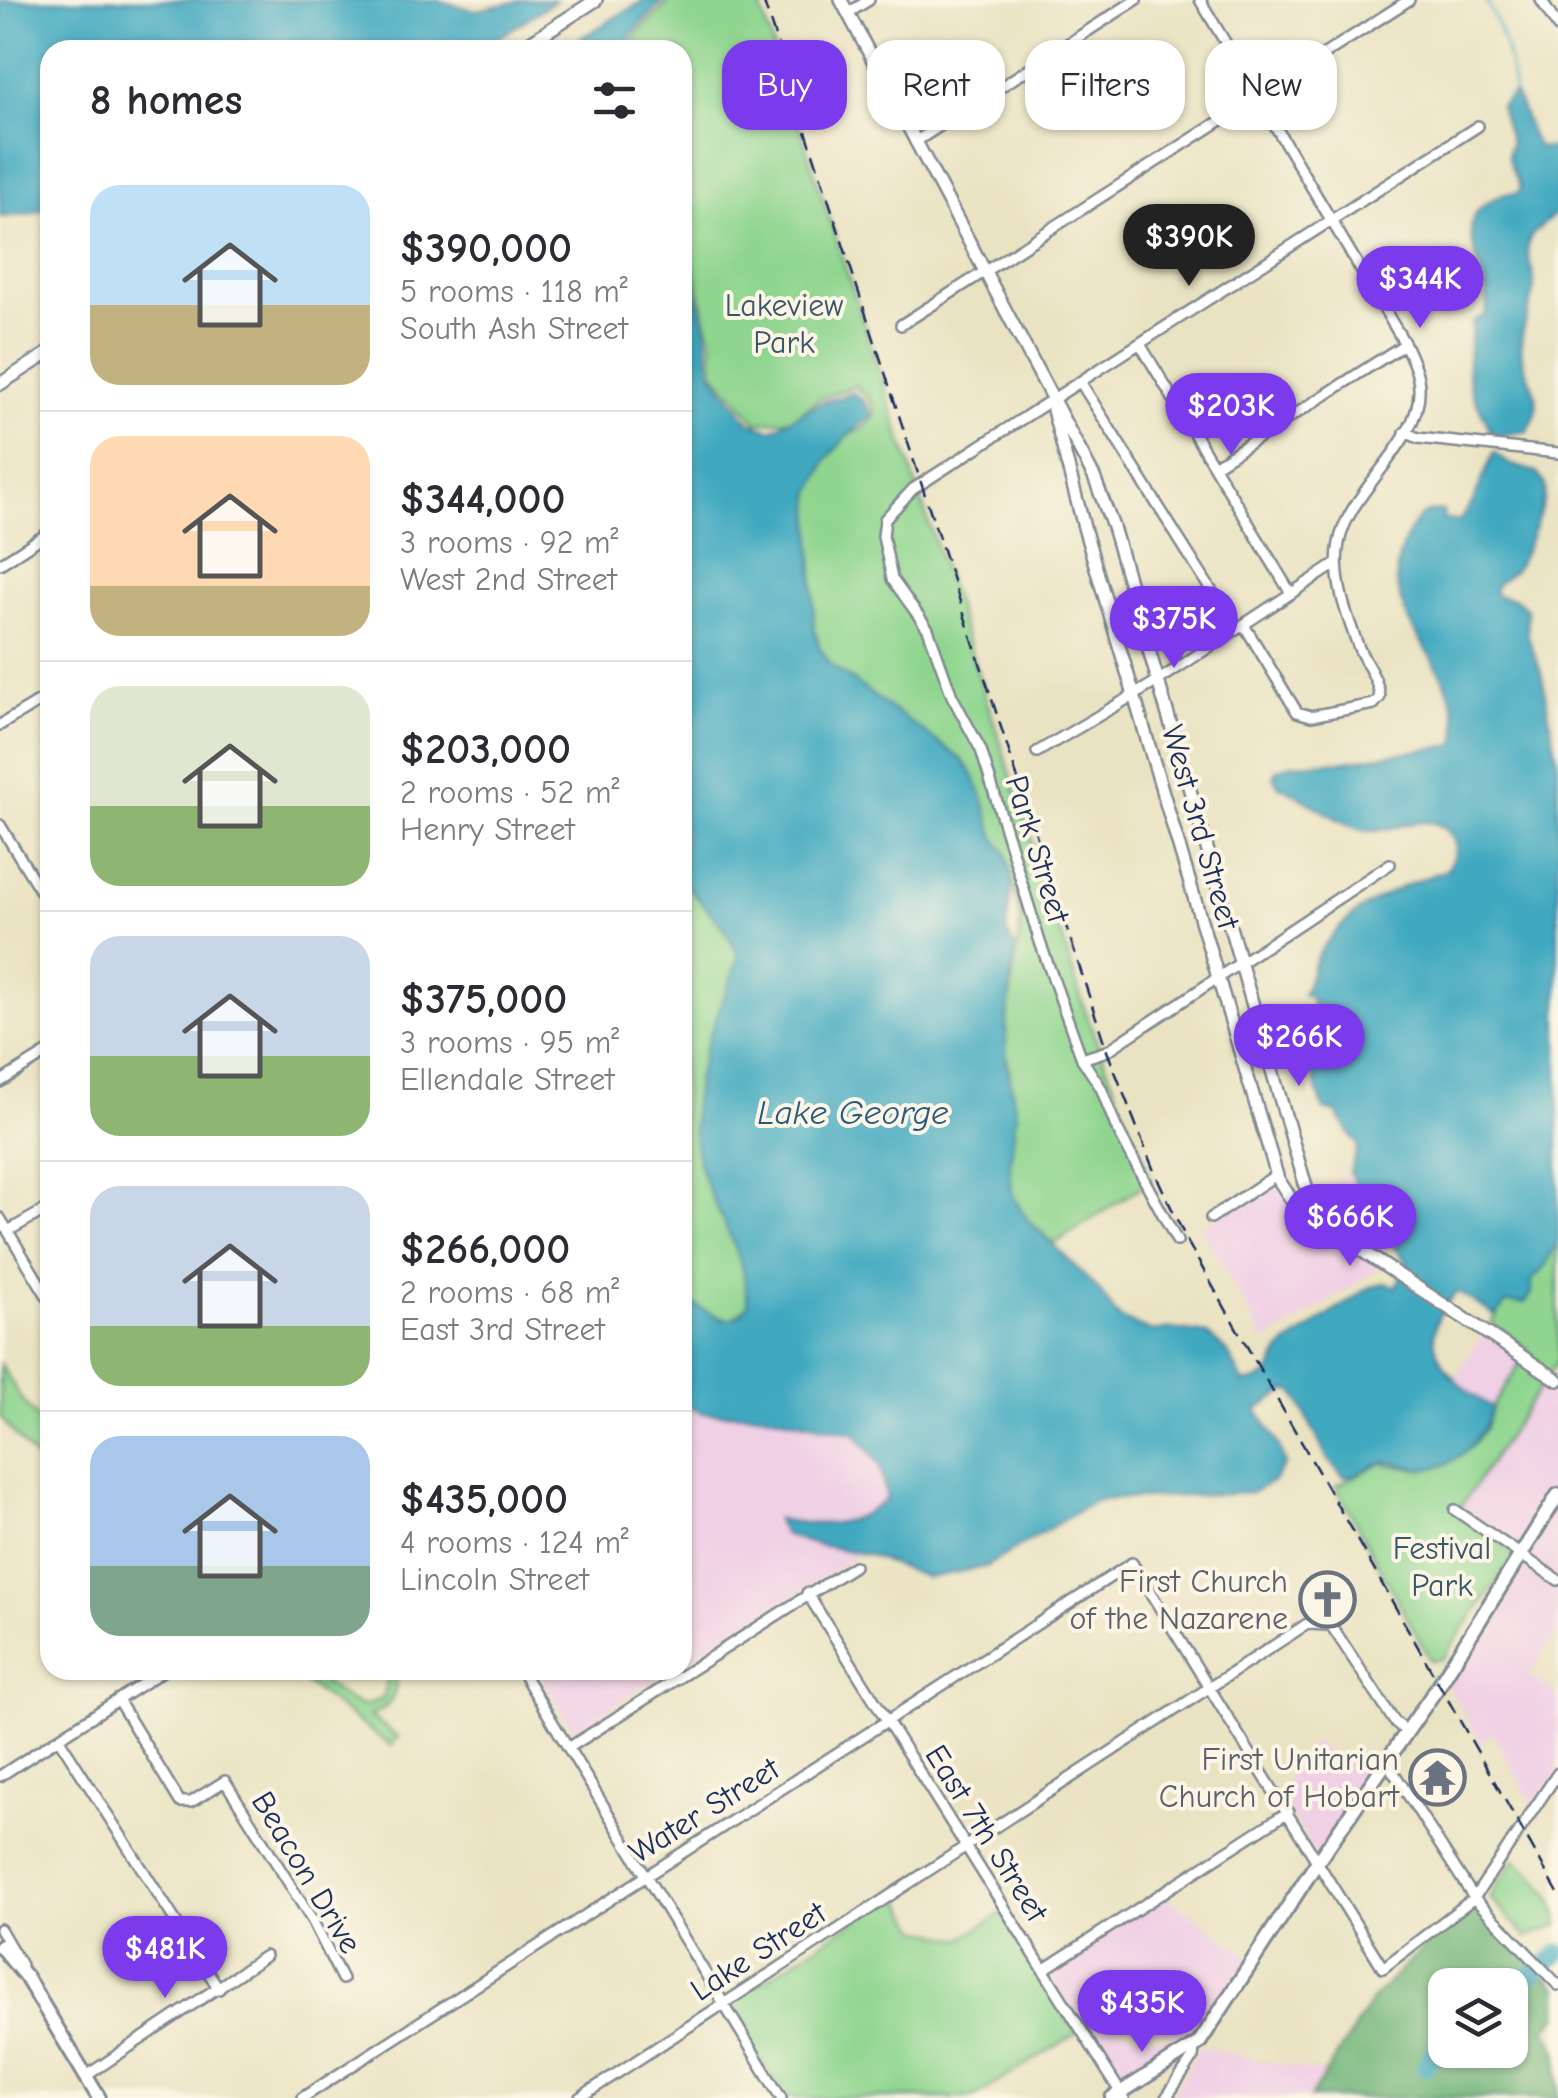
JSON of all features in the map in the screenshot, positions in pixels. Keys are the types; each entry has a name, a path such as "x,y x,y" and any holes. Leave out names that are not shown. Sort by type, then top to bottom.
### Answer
{"main road":[{"path":"1119,2096 1194,2048 1407,1732 1558,1494"},
{"path":"0,1946 26,1977 99,2098"}],"street":[{"path":"534,40 596,0"},
{"name":"West 3rd Street","path":"840,0 1094,477 1113,527 1310,1197 1328,1226"},
{"path":"848,14 868,0"},
{"path":"915,142 1136,0"},
{"path":"1200,0 1224,40"},
{"path":"1337,45 1408,0"},
{"path":"1541,0 1558,27"},
{"path":"1051,401 1478,126"},
{"path":"900,326 1205,128"},
{"path":"1081,383 1297,712 1311,716 1374,704 1380,697 1378,684 1360,651 1346,608 1336,564 1339,540 1349,514 1416,412 1420,389 1405,344 1278,130"},
{"path":"1140,344 1290,592"},
{"path":"1214,466 1405,344"},
{"path":"0,384 40,359"},
{"name":"West 3rd Street","path":"1051,401 1276,1175"},
{"name":"Park Street","path":"1051,401 900,500 885,519 883,536 892,578 928,629 952,696 982,750 1040,942 1082,1059 1177,1241"},
{"path":"1405,432 1418,438 1558,454"},
{"path":"0,564 40,538"},
{"path":"1037,752 1134,696 1336,564"},
{"path":"0,725 40,702"},
{"path":"0,825 40,889"},
{"path":"1082,1059 1107,1051 1390,864"},
{"path":"0,1082 40,1057"},
{"path":"1211,1218 1276,1175 1293,1202 1309,1216 1558,1380"},
{"path":"8,1231 40,1212"},
{"path":"0,1218 40,1284"},
{"path":"1456,1510 1558,1580"},
{"name":"Water Street","path":"302,2098 1132,1562 1209,1686"},
{"path":"692,1668 854,1566"},
{"name":"East 7th Street","path":"807,1594 890,1721 1119,2096"},
{"name":"Lake Street","path":"579,2098 1308,1624 1332,1625 1394,1721 1407,1732"},
{"path":"0,1776 149,1680"},
{"path":"527,1680 781,2098"},
{"path":"570,1747 674,1680"},
{"path":"1209,1686 1383,1968 1474,1898 1558,1773"},
{"name":"Beacon Drive","path":"118,1700 180,1802 190,1802 225,1781 312,1920 342,1979"},
{"path":"58,1739 219,1989"},
{"path":"1386,1762 1474,1898 1558,1985"},
{"path":"1043,1970 1288,1812"},
{"path":"0,1929 26,1977"},
{"path":"86,2076 265,1956"},
{"path":"1168,2095 1193,2058 1194,2048"}],"shaded area":[{"path":"1350,1172 1371,1220 1388,1240 1376,1260 1330,1225 1311,1196"},
{"path":"1276,1178 1382,1267 1265,1342 1200,1226"},
{"path":"1484,1332 1524,1359 1492,1407 1453,1380"},
{"path":"1549,1376 1558,1382 1558,1492 1516,1555 1456,1512"},
{"path":"692,1408 702,1413 765,1414 856,1434 879,1464 887,1499 864,1517 812,1525 778,1519 784,1534 860,1554 692,1657"},
{"path":"1558,1497 1558,1632 1529,1675 1558,1695 1558,1770 1534,1806 1492,1732 1482,1744 1444,1680"},
{"path":"543,1680 655,1680 574,1730"},
{"path":"1313,1741 1372,1780 1318,1859 1278,1794"},
{"path":"1163,1894 1253,1959 1198,2041 1094,2017 1079,2026 1046,1971"},
{"path":"1092,2023 1195,2045 1121,2091 1081,2030"},
{"path":"1200,2047 1325,2074 1310,2098 1171,2098"}],"green space":[{"name":"Lakeview Park","path":"672,0 758,0 771,40 722,40 722,130 800,130 1086,1014 1151,1180 1054,1244 1026,1218 1012,1193 1010,1165 1016,1113 1006,1026 1021,921 1006,853 995,838 981,792 961,759 832,666 820,649 814,627 811,494 827,459 849,434 864,428 875,417 871,402 856,386 820,398 792,419 757,423 714,372 712,342 692,261 692,40 635,40 635,35"},
{"path":"692,892 725,929 739,957 696,1081 717,1207 742,1260 748,1306 731,1319 692,1304"},
{"name":"Festival Park","path":"1558,1223 1558,1360 1457,1512 1516,1555 1442,1659 1430,1660 1336,1486 1381,1463 1414,1469 1455,1458 1476,1442 1486,1428 1492,1407 1529,1350 1491,1323"},
{"path":"0,1364 40,1421 40,1465 0,1417"},
{"path":"302,1680 320,1680 344,1698 365,1706 383,1698 386,1680 395,1680 392,1698 370,1716 398,1737 391,1746"},
{"path":"1514,1859 1544,1888 1558,1925 1527,1937 1489,1897"},
{"path":"897,1893 920,1930 962,1939 1002,1913 1077,2033 973,2098 784,2098 727,2005"},
{"path":"1475,1906 1558,1987 1558,2016 1545,2029 1558,2050 1558,2098 1310,2098 1372,2000 1437,1933"}],"water":[{"path":"0,0 436,0 475,10 525,0 556,0 495,40 40,40 40,210 0,217"},
{"path":"644,0 665,0 630,35 631,40 578,40"},
{"path":"1514,93 1539,148 1558,148 1558,211 1528,243 1534,278 1521,344 1536,398 1534,419 1527,431 1501,435 1499,442 1493,440 1468,377 1473,321 1485,315 1487,301 1471,226 1487,203 1501,195 1516,194 1520,189 1509,162 1511,144 1500,106"},
{"name":"Lake George","path":"692,276 706,329 711,372 750,423 771,430 822,402 854,393 872,416 827,459 811,494 814,628 820,649 832,666 961,759 981,792 995,838 1006,853 1012,881 1006,931 1015,948 1006,1026 1006,1058 1016,1113 1010,1165 1012,1193 1026,1218 1099,1290 1120,1319 1153,1332 1171,1329 1207,1334 1228,1353 1244,1383 1264,1377 1285,1346 1368,1288 1387,1283 1395,1287 1408,1264 1371,1220 1363,1203 1350,1172 1358,1146 1336,1112 1324,1110 1300,1037 1312,1013 1312,999 1303,994 1317,957 1342,925 1391,892 1447,870 1455,848 1450,834 1430,823 1373,831 1352,826 1279,786 1274,777 1276,770 1292,764 1346,761 1456,745 1456,716 1448,689 1407,615 1398,590 1397,563 1408,534 1421,516 1443,511 1444,520 1459,521 1473,502 1494,452 1509,464 1536,472 1544,482 1543,502 1524,553 1494,592 1516,599 1527,609 1528,637 1542,675 1558,763 1558,1244 1532,1280 1532,1293 1525,1303 1506,1302 1496,1316 1458,1292 1442,1311 1435,1326 1438,1354 1455,1379 1492,1407 1483,1430 1455,1459 1419,1469 1386,1462 1344,1477 1328,1460 1295,1393 1288,1390 1257,1409 1285,1464 1273,1481 1251,1493 1097,1500 985,1567 927,1578 869,1555 784,1534 776,1519 834,1523 861,1515 887,1499 879,1464 856,1434 765,1414 702,1413 692,1408 692,1304 723,1319 738,1317 748,1306 741,1265 704,1178 694,1133 694,1107 703,1056 739,957 725,929 692,891"}],"waterway":[{"path":"1486,0 1505,45 1514,93"},
{"path":"1549,1961 1558,1953"},
{"path":"1528,1977 1538,1971"},
{"path":"1425,2067 1428,2062"}],"railway":[{"path":"763,0 1107,1051 1154,1171 1187,1241 1558,1893"}],"place":[{"name":"First Church of the Nazarene","path":"1327,1599"},
{"name":"First Unitarian Church of Hobart","path":"1438,1777"}]}
